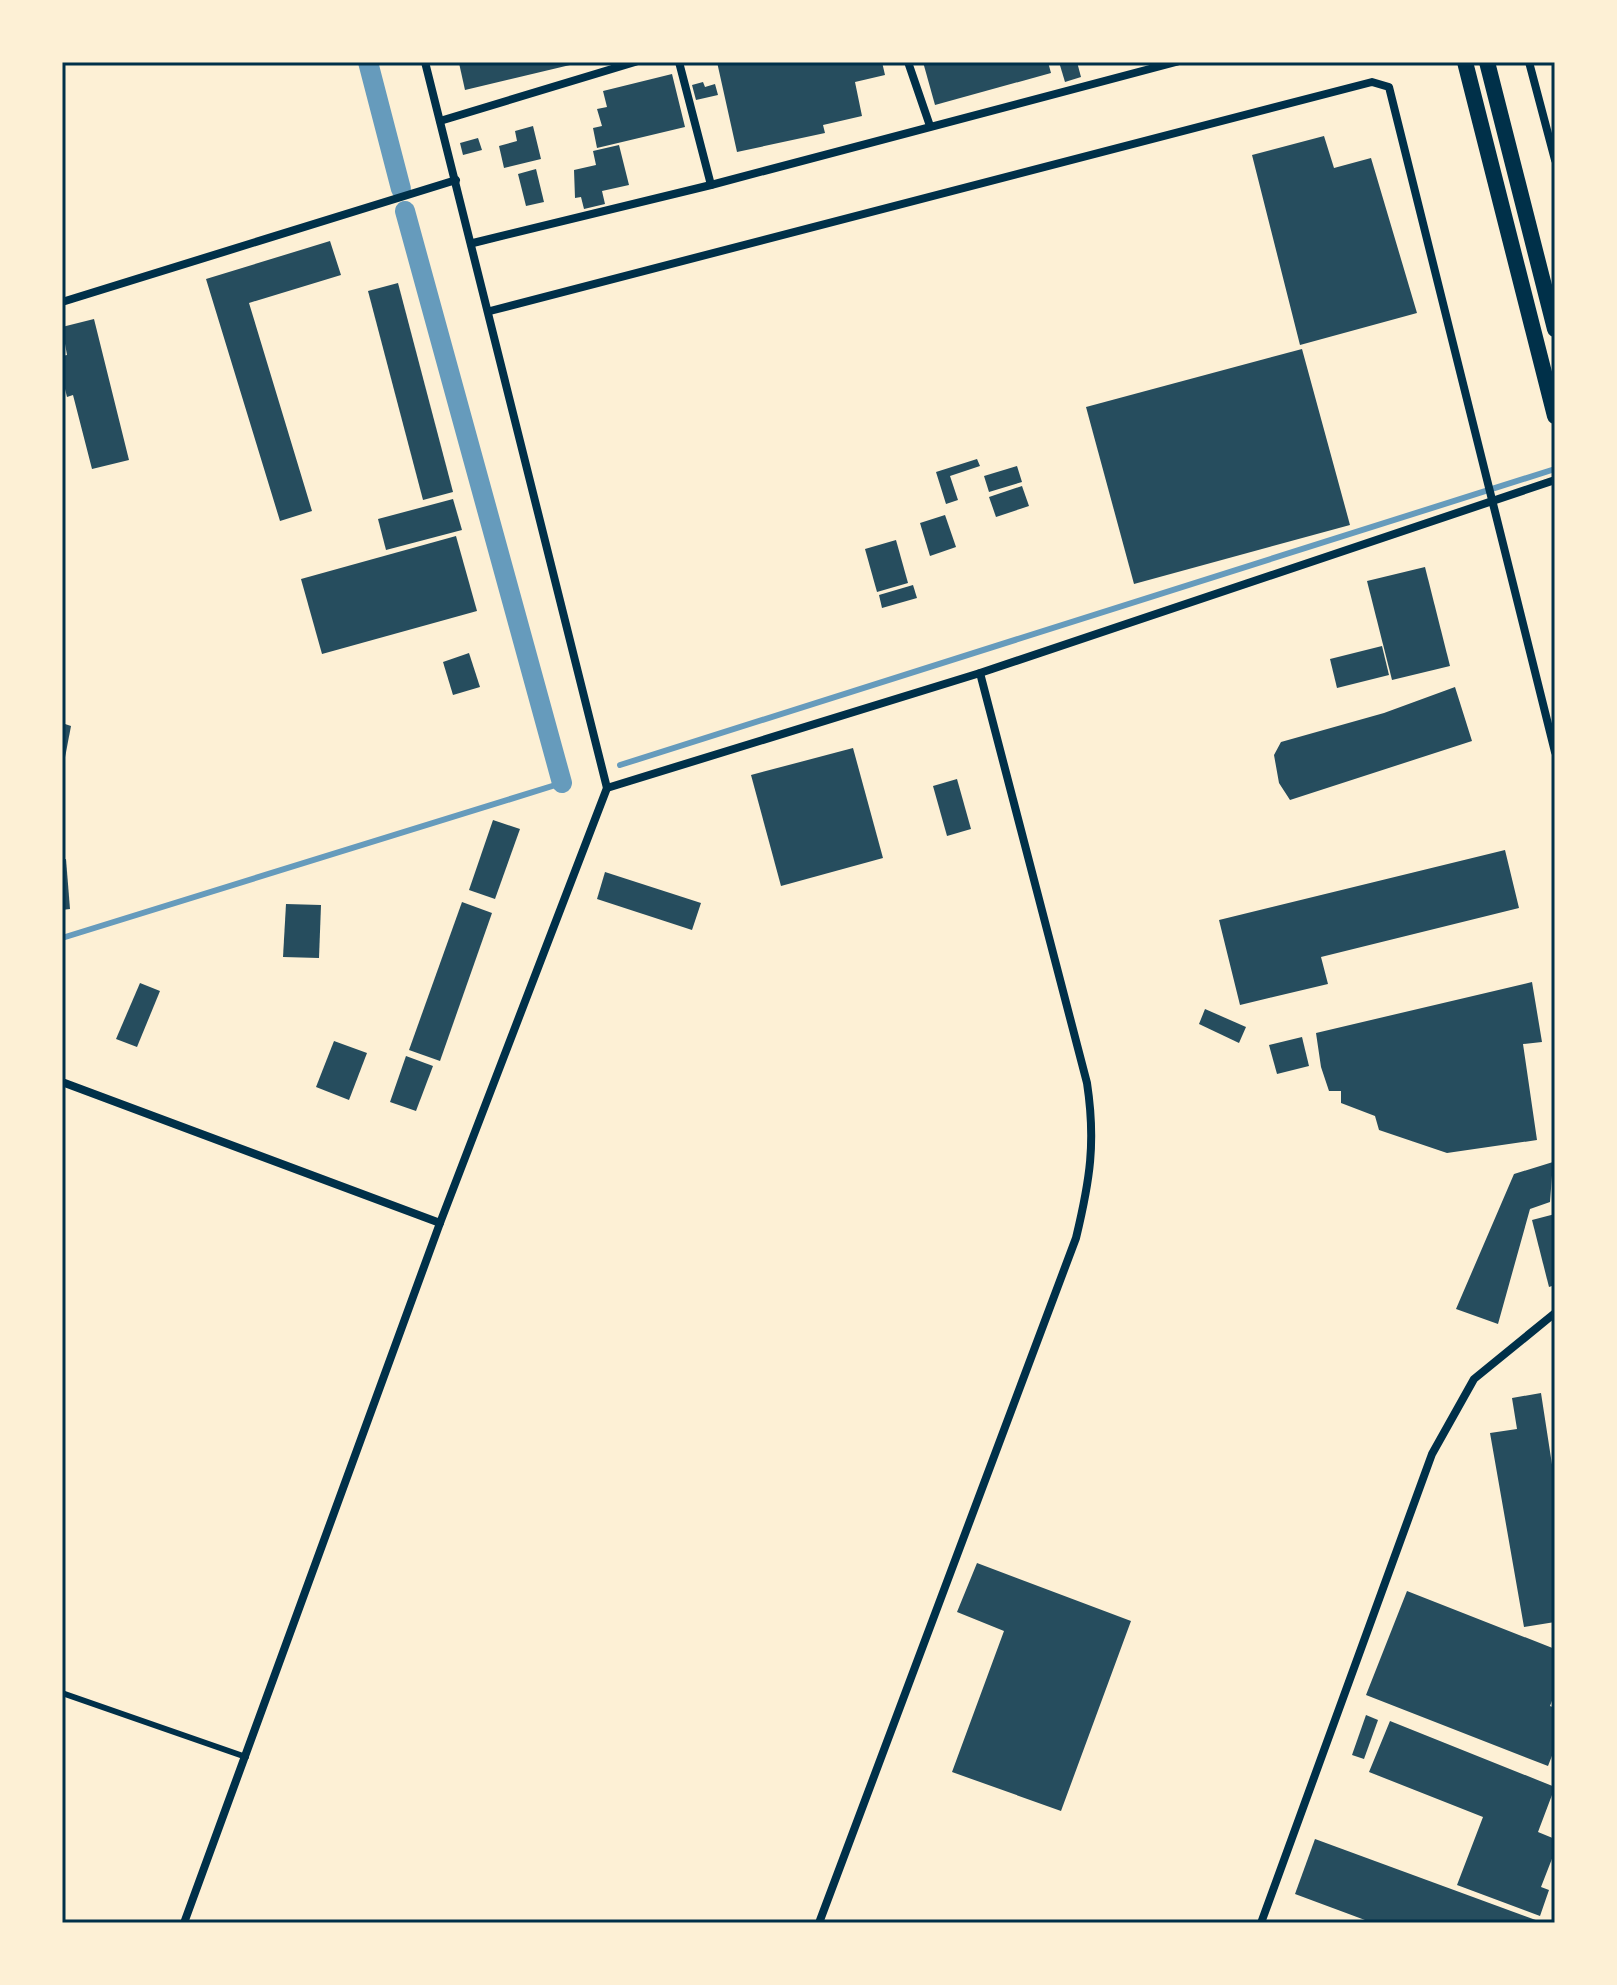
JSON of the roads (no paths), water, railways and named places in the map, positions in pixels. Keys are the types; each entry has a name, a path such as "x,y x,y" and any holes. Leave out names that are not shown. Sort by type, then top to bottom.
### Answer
{"main road":[{"path":"1465,62 1555,416"},
{"path":"1487,62 1555,329"}],"street":[{"path":"184,1923 440,1223 607,788 473,243 425,62"},
{"path":"440,121 635,62"},
{"path":"679,62 711,185"},
{"path":"908,62 930,126"},
{"path":"1122,62 1126,74"},
{"path":"473,243 711,185 1176,62"},
{"path":"1529,62 1555,160"},
{"path":"490,311 1372,82 1389,87 1555,752"},
{"path":"62,302 456,180"},
{"path":"607,788 980,673 1555,480"},
{"path":"819,1923 1076,1238 1091,1179 1094,1129 1087,1083 980,673"},
{"path":"62,1082 440,1223"},
{"path":"1261,1923 1432,1454 1474,1379 1555,1313"}],"lane":[{"path":"62,1693 246,1757"}],"waterway":[{"path":"368,62 401,189"},
{"path":"405,211 562,783"},
{"path":"620,765 1555,469"},
{"path":"62,938 562,783"}]}
